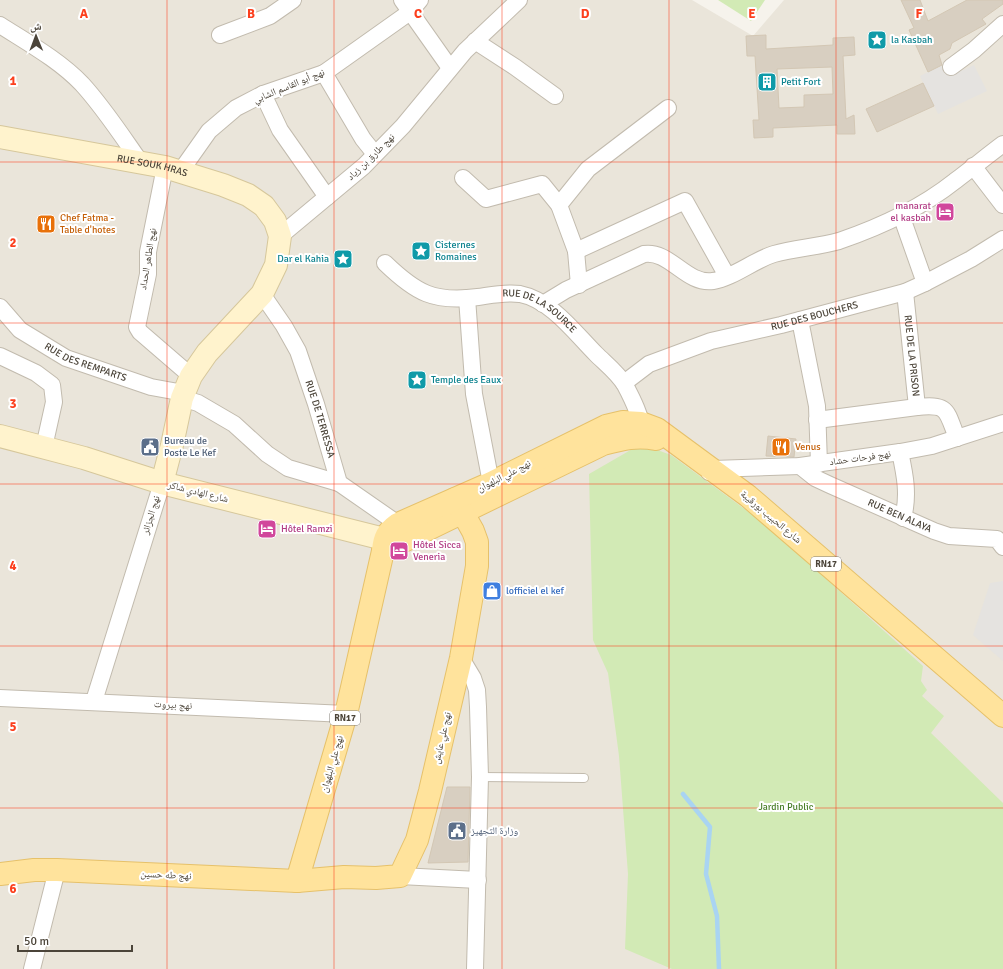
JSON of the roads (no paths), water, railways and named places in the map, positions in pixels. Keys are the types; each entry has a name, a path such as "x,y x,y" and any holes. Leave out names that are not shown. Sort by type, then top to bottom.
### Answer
{"main road":[{"name":"نهج علي البلهوان","path":"459,506 491,483 606,426 623,422 642,430"},
{"name":"نهج علي البلهوان","path":"298,881 346,714 391,540 459,506 603,444 629,437 642,430"},
{"name":"شارع الحبيب بورقيبة","path":"642,430 748,496 1003,716"},
{"name":"شارع الحبيب بورقيبة","path":"709,472 1003,730"},
{"name":"نهج علي عايش","path":"400,876 417,840 462,658 478,566 477,542 473,531 459,506"},
{"name":"نهج طه حسين","path":"0,859 34,870"},
{"name":"نهج طه حسين","path":"0,874 34,870 57,870 298,881"},
{"path":"298,881 344,877 376,878 400,876"}],"street":[{"path":"220,35 270,16 293,0"},
{"name":"نهج طارق بن زياد","path":"280,236 328,197 375,154 403,126 450,68 475,41 519,0"},
{"path":"411,4 450,68"},
{"name":"نهج أبو القاسم الشابي","path":"172,169 209,131 236,108 263,94 324,73 411,4"},
{"path":"951,67 974,50 1003,24"},
{"path":"0,25 57,62 82,84 141,163"},
{"path":"475,41 515,67 555,96"},
{"path":"324,73 363,139 375,154"},
{"path":"263,94 280,130 299,160 328,197"},
{"path":"559,205 588,169 668,108"},
{"name":"RUE SOUK HRAS","path":"0,137 172,169 223,185 248,195 264,206 275,221 280,236"},
{"path":"543,304 636,257 651,253 659,255 699,280 714,281 772,255 797,248 837,241 876,228 929,199 956,181 973,166 1003,144"},
{"path":"973,166 1003,205"},
{"name":"نهج الطاهر الحداد","path":"172,169 148,252 148,274 137,328 186,389"},
{"path":"463,178 486,199 542,184 559,205 576,251 579,285"},
{"path":"576,251 685,201 727,276"},
{"path":"901,215 925,283"},
{"name":"نهج الجزائر","path":"94,701 162,483 186,389 208,353 262,294 276,265 280,236"},
{"name":"RUE DES BOUCHERS","path":"624,383 649,364 685,350 716,340 800,320 905,292 1002,242"},
{"name":"RUE DE LA SOURCE","path":"386,263 402,279 423,293 436,297 467,298 521,294 543,304 561,319 624,383 636,407 642,430"},
{"name":"RUE DE LA PRISON","path":"905,292 917,407 941,406 946,410 957,438"},
{"name":"RUE DE TERRESSA","path":"262,294 284,326 298,351 316,404 339,483"},
{"path":"467,298 474,394 491,483"},
{"name":"RUE DES REMPARTS","path":"0,307 20,330 66,358 151,387 186,389"},
{"path":"800,320 809,370 816,396 819,464"},
{"path":"0,356 36,373 52,385 54,402 44,447"},
{"path":"186,389 198,403 234,424 267,454 288,468 339,483 391,540"},
{"path":"817,420 917,407"},
{"name":"نهج فرحات حشاد","path":"709,472 800,466 900,452 932,446 1003,423"},
{"name":"شارع الهادي شاكر","path":"0,436 44,447 162,483 391,540"},
{"path":"900,452 906,475 907,494 903,518"},
{"name":"RUE BEN ALAYA","path":"800,466 815,478 934,532 948,536 997,539 1003,547"},
{"path":"462,658 474,678 477,690 480,777 476,969"},
{"name":"نهج بيروت","path":"0,698 94,701 346,714"},
{"path":"32,969 57,870"},
{"path":"400,876 478,880"}],"lane":[{"path":"480,777 584,778"}],"waterway":[{"path":"683,794 710,827 706,874 717,916 719,969"}],"place":[{"name":"la Kasbah","path":"877,40"},
{"name":"Petit Fort","path":"767,82"},
{"name":"manarat el kasbah","path":"945,212"},
{"name":"Chef Fatma - Table d'hotes","path":"46,224"},
{"name":"Cisternes Romaines","path":"421,251"},
{"name":"Dar el Kahia","path":"343,259"},
{"name":"Temple des Eaux","path":"417,380"},
{"name":"Bureau de Poste Le Kef","path":"150,447"},
{"name":"Venus","path":"781,447"},
{"name":"Hôtel Ramzi","path":"267,529"},
{"name":"Hôtel Sicca Veneria","path":"399,551"},
{"name":"lofficiel el kef","path":"492,591"},
{"name":"وزارة التجهيز","path":"457,831"}],"park label":[{"name":"Jardin Public","path":"786,807"}]}
